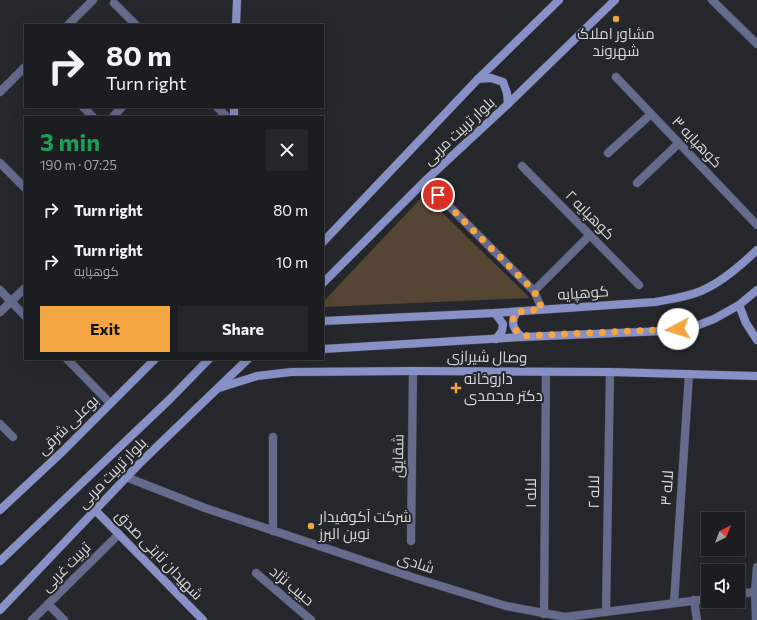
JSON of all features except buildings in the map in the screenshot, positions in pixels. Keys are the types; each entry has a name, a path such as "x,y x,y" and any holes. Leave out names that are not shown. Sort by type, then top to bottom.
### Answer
{"main road":[{"path":"236,24 237,0"},
{"name":"بلوار تربیت مربی","path":"324,241 478,79 559,0"},
{"name":"بلوار تربیت مربی","path":"324,282 425,181 508,104 615,0"},
{"path":"478,79 491,78 503,82 507,93 508,104"},
{"name":"کوهپایه","path":"324,321 516,312 655,302 680,298 702,290 726,275 757,250"},
{"path":"324,349 496,339 522,336 665,331 691,328 714,319 739,304 757,290"},
{"path":"739,304 746,323 757,340"},
{"path":"516,312 512,324 515,331 522,336"},
{"path":"495,313 503,324 502,332 496,339"},
{"name":"بوعلی شرقی","path":"0,510 154,360"},
{"name":"بلوار تربیت مربی","path":"0,561 209,360"},
{"name":"بلوار تربیت مربی","path":"0,610 126,477 247,360"},
{"name":"وصال شیرازی","path":"219,388 258,376 291,372 413,370 610,372 757,376"},
{"name":"شهیدان ثابتی صدق","path":"95,510 203,620"}],"street":[{"path":"69,24 93,0"},
{"path":"712,0 757,44"},
{"path":"114,3 135,24"},
{"path":"0,92 24,68"},
{"name":"کوهپایه ۳","path":"616,77 757,225"},
{"path":"84,108 92,116"},
{"path":"114,116 121,108"},
{"path":"218,108 226,116"},
{"path":"608,153 651,114"},
{"path":"638,182 679,143"},
{"path":"0,163 24,187"},
{"name":"کوهپایه ۲","path":"522,166 639,285"},
{"path":"438,195 534,291 542,309"},
{"path":"534,291 590,235"},
{"path":"0,312 24,289"},
{"path":"0,290 24,315"},
{"path":"68,360 110,403"},
{"name":"شقایق","path":"411,541 413,370"},
{"name":"لاله ۱","path":"544,614 546,372"},
{"name":"لاله ۲","path":"606,612 610,372"},
{"name":"لاله ۳","path":"674,603 689,374"},
{"path":"0,424 13,437"},
{"path":"273,437 273,531"},
{"name":"شادی","path":"126,477 205,508 429,582 506,606 565,619 701,599"},
{"name":"تربیت غربی","path":"32,620 119,534"},
{"path":"756,620 755,592 757,567"},
{"name":"حبیب نژاد","path":"256,573 311,620"},
{"path":"745,593 755,592"},
{"path":"694,600 697,620"},
{"path":"48,604 64,620"}],"shaded area":[{"path":"424,195 530,298 324,307 324,301"}],"place":[{"name":"مشاور املاک شهروند","path":"616,19"},
{"name":"داروخانه دکتر محمدی","path":"456,388"},
{"name":"شرکت آکوفیدار نوین البرز","path":"311,526"}],"route":[{"path":"438,195 534,291 542,309 516,312 514,316 512,324 515,331 522,336 665,331 678,329"}]}
